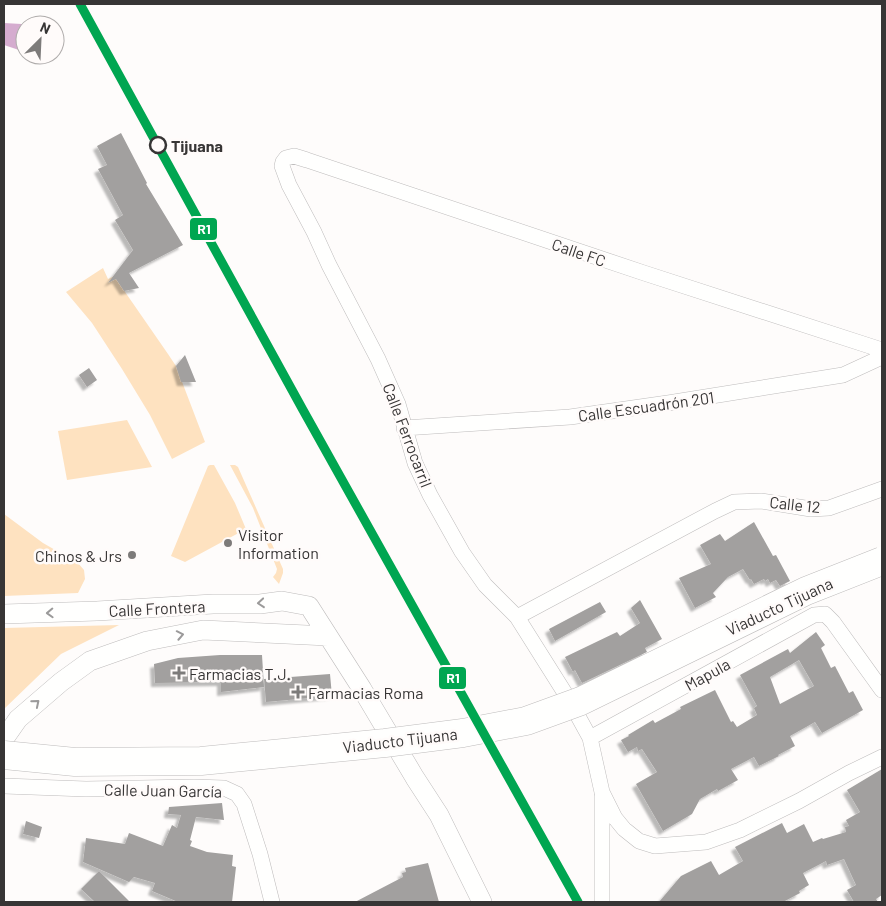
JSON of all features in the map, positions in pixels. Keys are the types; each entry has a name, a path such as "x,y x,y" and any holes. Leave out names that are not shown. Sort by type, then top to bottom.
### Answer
{"highway":[{"name":"Viaducto Tijuana","path":"4,756 75,762 201,761 395,742 463,733 526,721 581,701 806,591 882,562"},
{"name":"Viaducto Tijuana","path":"4,756 84,766 204,766 428,744 529,728 589,706 652,678 797,605 882,577"}],"street":[{"name":"Calle FC","path":"282,166 286,158 294,156 882,350"},
{"name":"Calle Ferrocarril","path":"282,166 289,185 378,358 398,404 415,463 430,495 462,552 485,585 517,617 568,698 590,738 602,792"},
{"name":"Calle Escuadrón 201","path":"404,428 570,417 668,403 843,375 882,357"},
{"name":"Calle 12","path":"517,617 734,502 761,501 811,509 829,508 882,489"},
{"name":"Calle Frontera","path":"4,614 213,604 260,604 282,601 309,606 328,636"},
{"name":"Mapula","path":"590,738 814,615 826,614 882,690"},
{"path":"4,739 18,718 61,682 90,661 147,641 204,630 328,636 439,815 482,902"},
{"path":"602,792 615,818 624,829 639,841 655,846 706,842 740,830 799,801 882,756"},
{"name":"Calle Juan García","path":"4,786 86,789 224,788 237,794 244,804 258,846 272,902"},
{"path":"602,792 602,902"}],"shaded area":[{"path":"4,23 15,24 15,49 4,45"},
{"path":"103,268 108,279 114,276 176,366 205,442 172,459 150,415 122,369 92,323 66,292"},
{"path":"127,420 152,467 67,480 58,431"},
{"path":"210,465 214,465 235,503 246,529 185,562 171,556"},
{"path":"230,465 238,467 283,569 279,584 273,577 277,569 253,508"},
{"path":"4,514 43,543 78,563 84,570 85,579 78,593 4,596"},
{"path":"119,625 61,654 4,709 4,628"}],"building":[{"path":"121,133 146,184 183,245 129,273 139,288 124,291 116,279 108,283 133,250 115,220 123,215 98,169 107,165 97,146"},
{"path":"185,355 196,382 181,382 176,366"},
{"path":"89,368 97,380 87,387 79,375"},
{"path":"754,522 773,556 776,555 790,581 780,586 776,580 770,583 768,579 765,581 764,579 754,584 743,569 728,577 713,593 716,597 695,608 679,578 711,564 700,545 720,534 725,541"},
{"path":"640,600 662,639 645,648 647,652 582,683 575,670 573,672 565,657 617,632 620,636 640,623 631,608"},
{"path":"600,602 606,612 555,641 549,629"},
{"path":"816,632 825,645 821,648 831,668 835,666 849,693 853,691 863,710 822,733 815,722 790,736 795,746 759,766 754,757 731,769 738,780 700,799 692,814 663,831 636,784 657,772 642,749 638,751 637,747 628,752 621,740 653,720 655,723 681,709 680,707 715,690 731,722 733,721 737,727 757,715 754,708 757,706 740,675 788,649 790,653","holes":["799,660 814,686 780,704 770,677"]},
{"path":"262,655 264,687 221,692 221,682 155,683 154,664 178,658"},
{"name":"Farmacias Roma","path":"330,674 332,696 266,702 264,679"},
{"path":"882,769 882,895 876,899 878,902 854,902 847,890 856,885 844,859 827,865 826,861 803,873 809,885 799,891 800,893 783,902 659,902 681,876 711,861 719,875 743,861 735,847 782,823 787,833 804,824 813,842 846,832 845,827 849,826 846,820 860,812 847,790"},
{"path":"222,803 224,820 196,817 190,846 207,852 233,855 232,866 236,867 232,902 178,902 152,891 155,883 134,877 129,882 83,862 86,838 125,844 129,833 163,846 172,825 177,828 181,815 168,814 169,807"},
{"path":"26,821 42,827 39,838 23,834"},
{"path":"428,863 439,902 355,902 403,877 402,873 406,872 405,868"},
{"path":"99,871 130,902 95,902 81,889"}],"transit line":[{"name":"R1","path":"80,4 303,410 578,902"}],"place":[{"name":"Tijuana","path":"158,145"},
{"name":"Visitor Information","path":"228,543"},
{"name":"Chinos & Jrs","path":"132,555"},
{"name":"Farmacias T.J.","path":"179,673"},
{"name":"Farmacias Roma","path":"298,692"}]}
